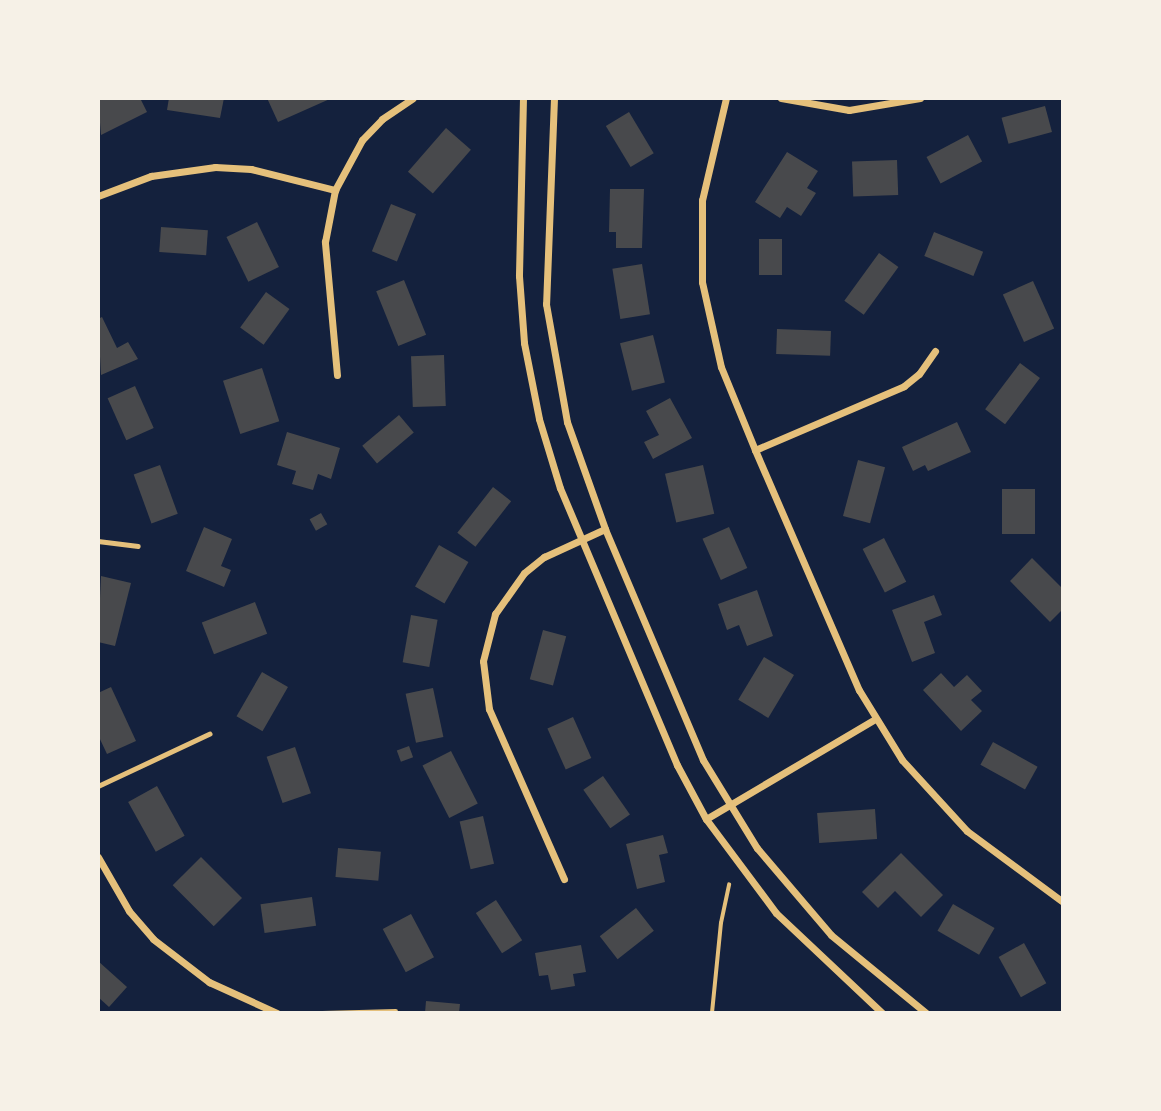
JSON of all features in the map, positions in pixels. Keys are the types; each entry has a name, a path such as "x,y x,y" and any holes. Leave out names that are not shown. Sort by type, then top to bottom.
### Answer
{"street":[{"path":"337,374 325,242 334,190 362,140 413,98"},
{"path":"523,98 519,276 524,343 539,419 582,540 671,753 706,819 776,914 882,1013"},
{"path":"554,98 545,257 546,304 567,422 605,529 687,725 730,805 792,893 866,966 926,1013"},
{"path":"726,98 702,200 702,282 721,367 755,450 874,719 902,760 967,831 1063,901"},
{"path":"781,98 849,110 920,98"},
{"path":"98,196 151,176 215,167 274,173 334,190"},
{"path":"755,450 904,386 919,374 934,351"},
{"path":"564,880 489,709 483,661 495,614 508,592 544,558 605,529"},
{"path":"706,819 874,719"},
{"path":"98,857 129,911 163,948 209,982 277,1013"}],"lane":[{"path":"98,541 138,546"},
{"path":"98,786 209,734"},
{"path":"322,1013 395,1011"}],"path":[{"path":"712,1013 718,943 729,885"}],"building":[{"path":"98,98 140,98 147,112 101,135"},
{"path":"169,98 224,98 220,118 167,110"},
{"path":"267,98 332,98 278,122"},
{"path":"1045,106 1052,132 1009,144 1002,118"},
{"path":"629,112 654,153 631,167 606,126"},
{"path":"446,128 471,150 433,193 408,172"},
{"path":"968,135 982,161 941,184 927,157"},
{"path":"787,152 818,171 807,188 816,193 801,216 787,207 780,218 755,202"},
{"path":"897,160 898,195 853,197 852,162"},
{"path":"610,189 644,189 642,248 616,248 616,232 609,232"},
{"path":"391,204 416,214 397,261 372,251"},
{"path":"257,222 279,267 248,282 226,237"},
{"path":"161,227 208,230 206,255 159,252"},
{"path":"934,232 983,252 973,276 924,256"},
{"path":"759,239 782,239 782,275 759,275"},
{"path":"879,253 898,267 864,315 844,301"},
{"path":"642,264 650,314 620,319 612,269"},
{"path":"404,280 426,335 398,346 376,291"},
{"path":"1033,281 1054,329 1024,342 1003,294"},
{"path":"266,292 289,309 264,345 240,328"},
{"path":"102,317 117,348 128,342 138,359 101,375 98,319"},
{"path":"777,329 831,331 830,356 776,354"},
{"path":"653,335 665,383 632,391 620,343"},
{"path":"444,355 446,406 413,407 411,356"},
{"path":"1020,363 1040,378 1005,424 985,409"},
{"path":"262,368 279,421 240,434 223,381"},
{"path":"135,386 154,428 126,440 108,398"},
{"path":"670,398 692,438 653,459 644,442 659,435 646,411"},
{"path":"399,415 414,433 377,463 362,446"},
{"path":"957,422 971,452 928,471 925,465 913,471 902,447"},
{"path":"287,432 340,448 331,479 318,474 313,490 292,484 296,471 277,465"},
{"path":"858,460 885,467 870,523 843,516"},
{"path":"160,465 178,514 151,523 134,475"},
{"path":"703,465 714,514 676,522 665,474"},
{"path":"493,487 511,501 475,547 457,533"},
{"path":"1002,489 1035,489 1035,534 1002,534"},
{"path":"321,513 327,524 316,531 310,519"},
{"path":"204,527 232,539 221,566 231,570 224,587 186,571"},
{"path":"729,527 747,568 721,580 703,539"},
{"path":"884,538 906,582 885,593 863,549"},
{"path":"439,545 468,562 444,604 415,587"},
{"path":"1032,558 1063,589 1063,609 1050,622 1010,581"},
{"path":"101,576 131,583 115,646 98,642"},
{"path":"757,590 773,636 747,646 739,625 727,630 718,604"},
{"path":"934,595 942,615 924,622 935,653 912,662 892,610"},
{"path":"255,602 267,634 214,654 202,622"},
{"path":"411,615 438,620 429,667 403,662"},
{"path":"543,630 566,636 553,685 530,679"},
{"path":"764,657 794,675 768,718 738,700"},
{"path":"262,672 288,687 262,731 237,716"},
{"path":"941,673 954,687 967,675 982,691 971,700 982,711 961,731 923,690"},
{"path":"111,687 136,741 107,754 98,735 98,693"},
{"path":"433,688 443,737 416,743 406,694"},
{"path":"573,717 591,758 566,769 547,728"},
{"path":"993,742 1038,767 1025,789 980,765"},
{"path":"409,746 413,757 401,762 397,750"},
{"path":"295,747 311,793 283,803 267,757"},
{"path":"451,751 478,804 449,818 422,766"},
{"path":"603,776 630,815 610,828 583,790"},
{"path":"157,786 185,836 156,852 128,802"},
{"path":"875,809 877,839 819,843 817,813"},
{"path":"483,816 494,864 471,869 460,821"},
{"path":"663,835 668,853 659,855 665,882 637,889 626,844"},
{"path":"338,848 381,852 378,881 335,877"},
{"path":"901,853 943,895 921,917 895,891 878,908 862,892"},
{"path":"201,857 242,898 214,926 173,885"},
{"path":"312,897 316,926 265,933 261,904"},
{"path":"496,900 522,940 502,953 476,913"},
{"path":"953,904 995,928 979,955 938,931"},
{"path":"636,908 654,931 618,959 600,936"},
{"path":"411,914 434,957 406,972 383,929"},
{"path":"1024,943 1046,983 1021,997 999,957"},
{"path":"581,945 586,972 573,974 575,986 551,990 548,975 539,976 535,953"},
{"path":"98,961 127,987 109,1007 98,997"},
{"path":"426,1001 460,1004 459,1013 425,1013"}]}
